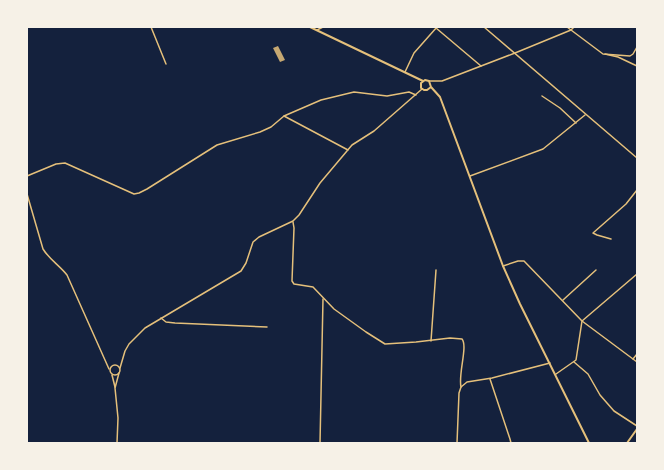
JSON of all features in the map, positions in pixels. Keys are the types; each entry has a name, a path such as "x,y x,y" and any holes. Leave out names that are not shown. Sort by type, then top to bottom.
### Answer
{"street":[{"path":"151,27 166,64"},
{"path":"310,27 423,81 442,81 515,53 571,30 574,27"},
{"path":"318,30 323,27"},
{"path":"484,27 637,158"},
{"path":"567,27 603,54 618,57 637,66"},
{"path":"405,72 414,53 437,28 481,66"},
{"path":"603,54 630,56 637,47"},
{"path":"115,388 121,361 129,344 137,335 161,318 241,271 246,263 251,246 256,239 293,221 299,215 320,183 352,145 374,131 416,95 422,89 421,85 423,81"},
{"path":"429,81 431,87 440,97 503,266 520,304 589,443"},
{"path":"422,89 427,90 431,87"},
{"path":"27,176 65,163 134,194 140,193 217,146 260,132 271,127 284,116 321,100 354,92 387,96 409,92 416,95"},
{"path":"542,96 560,108 576,123"},
{"path":"470,176 543,149 586,114"},
{"path":"284,116 348,150"},
{"path":"611,239 596,236 593,233 622,207 637,190"},
{"path":"27,194 43,249 67,275 110,369 115,388 118,418 117,443"},
{"path":"293,221 293,283 311,286 343,316 385,344 458,338 463,340 464,345 460,374 461,387 459,393 457,442"},
{"path":"503,266 518,261 524,261 582,321 637,362"},
{"path":"430,341 436,270"},
{"path":"563,300 596,270"},
{"path":"556,374 574,362 582,321 637,274"},
{"path":"320,443 323,298"},
{"path":"161,318 166,322 175,323 267,326"},
{"path":"634,359 637,354"},
{"path":"116,365 121,361"},
{"path":"107,362 120,368"},
{"path":"574,362 588,374 600,395 614,411 637,427 627,443"},
{"path":"461,387 467,382 490,379 550,363"},
{"path":"110,369 112,365"},
{"path":"111,373 116,375 118,373"},
{"path":"490,379 511,443"}],"building":[{"path":"278,46 285,60 280,62 273,48"}]}
